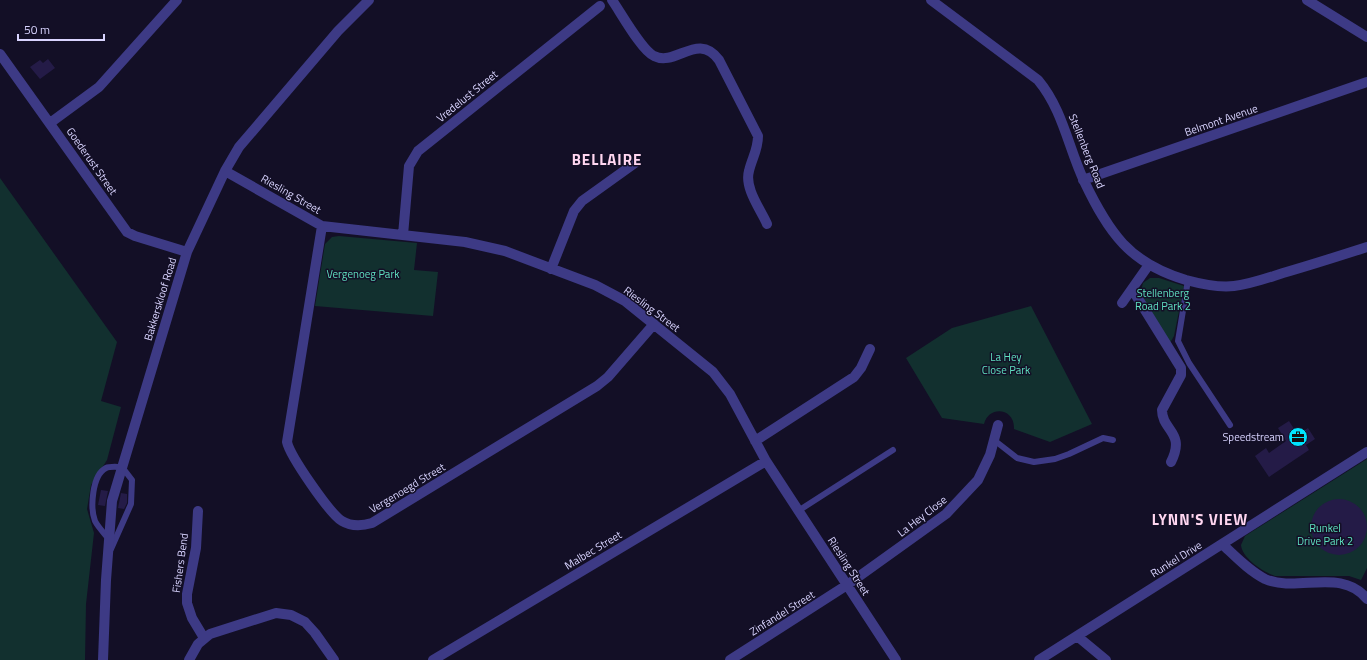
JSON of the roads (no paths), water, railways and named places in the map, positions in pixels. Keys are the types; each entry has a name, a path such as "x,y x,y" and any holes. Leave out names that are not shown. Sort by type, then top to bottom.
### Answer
{"street":[{"path":"50,123 99,88 177,0"},
{"name":"Bakkerskloof Road","path":"103,660 112,501 187,252 239,147 338,31 369,0"},
{"path":"612,0 650,54 662,58 694,49 702,49 714,53 719,60 758,136 758,145 748,172 748,180 767,224"},
{"path":"1307,0 1367,36"},
{"name":"Stellenberg Road","path":"934,1 1038,80 1056,106 1083,180 1105,222 1130,252 1148,266 1188,280 1218,287 1234,286 1256,281 1367,247"},
{"name":"Vredelust Street","path":"403,235 409,166 418,151 600,6"},
{"name":"Goederust Street","path":"0,54 127,232 135,236 187,252"},
{"name":"Belmont Avenue","path":"1083,180 1367,82"},
{"path":"552,269 574,211 582,200 635,163"},
{"name":"Riesling Street","path":"226,171 322,226 486,246 595,285 624,301 718,377 730,394 766,461 896,660"},
{"name":"Vergenoegd Street","path":"322,226 288,442 294,457 334,515 349,524 360,526 372,523 597,386 608,377 654,324"},
{"path":"1122,303 1148,266"},
{"path":"1132,289 1181,368 1182,375 1162,410 1162,415 1170,428 1176,445 1171,462"},
{"path":"755,441 854,377 870,349"},
{"name":"La Hey Close","path":"847,586 922,533 956,505 978,480 984,469 998,425"},
{"name":"Runkel Drive","path":"1039,660 1367,452"},
{"name":"Malbec Street","path":"433,660 766,461"},
{"name":"Fishers Bend","path":"198,511 196,548 187,594 187,603 192,618 204,638"},
{"path":"1222,544 1256,574 1266,579 1279,582 1346,584 1360,591 1367,598"},
{"name":"Zinfandel Street","path":"730,660 847,586"},
{"path":"189,660 194,650 204,638 217,631 268,614 284,613 298,618 310,627 334,660"},
{"path":"1077,636 1106,660"}],"lane":[{"path":"1188,280 1178,341 1189,363 1230,425"},
{"path":"994,440 1017,458 1034,462 1055,459 1104,438 1113,440"},
{"path":"798,511 893,450"},
{"path":"108,554 128,512 131,498 132,480 122,467 107,468 101,473 96,485 92,505 96,521 110,540"}],"place":[{"name":"Speedstream","path":"1298,437"}],"district":[{"name":"BELLAIRE","path":"607,159"},
{"name":"LYNN'S VIEW","path":"1200,519"}],"park label":[{"name":"Vergenoeg Park","path":"363,274"},
{"name":"Stellenberg Road Park 2","path":"1163,299"},
{"name":"La Hey Close Park","path":"1006,363"},
{"name":"Runkel Drive Park 2","path":"1325,534"}]}
